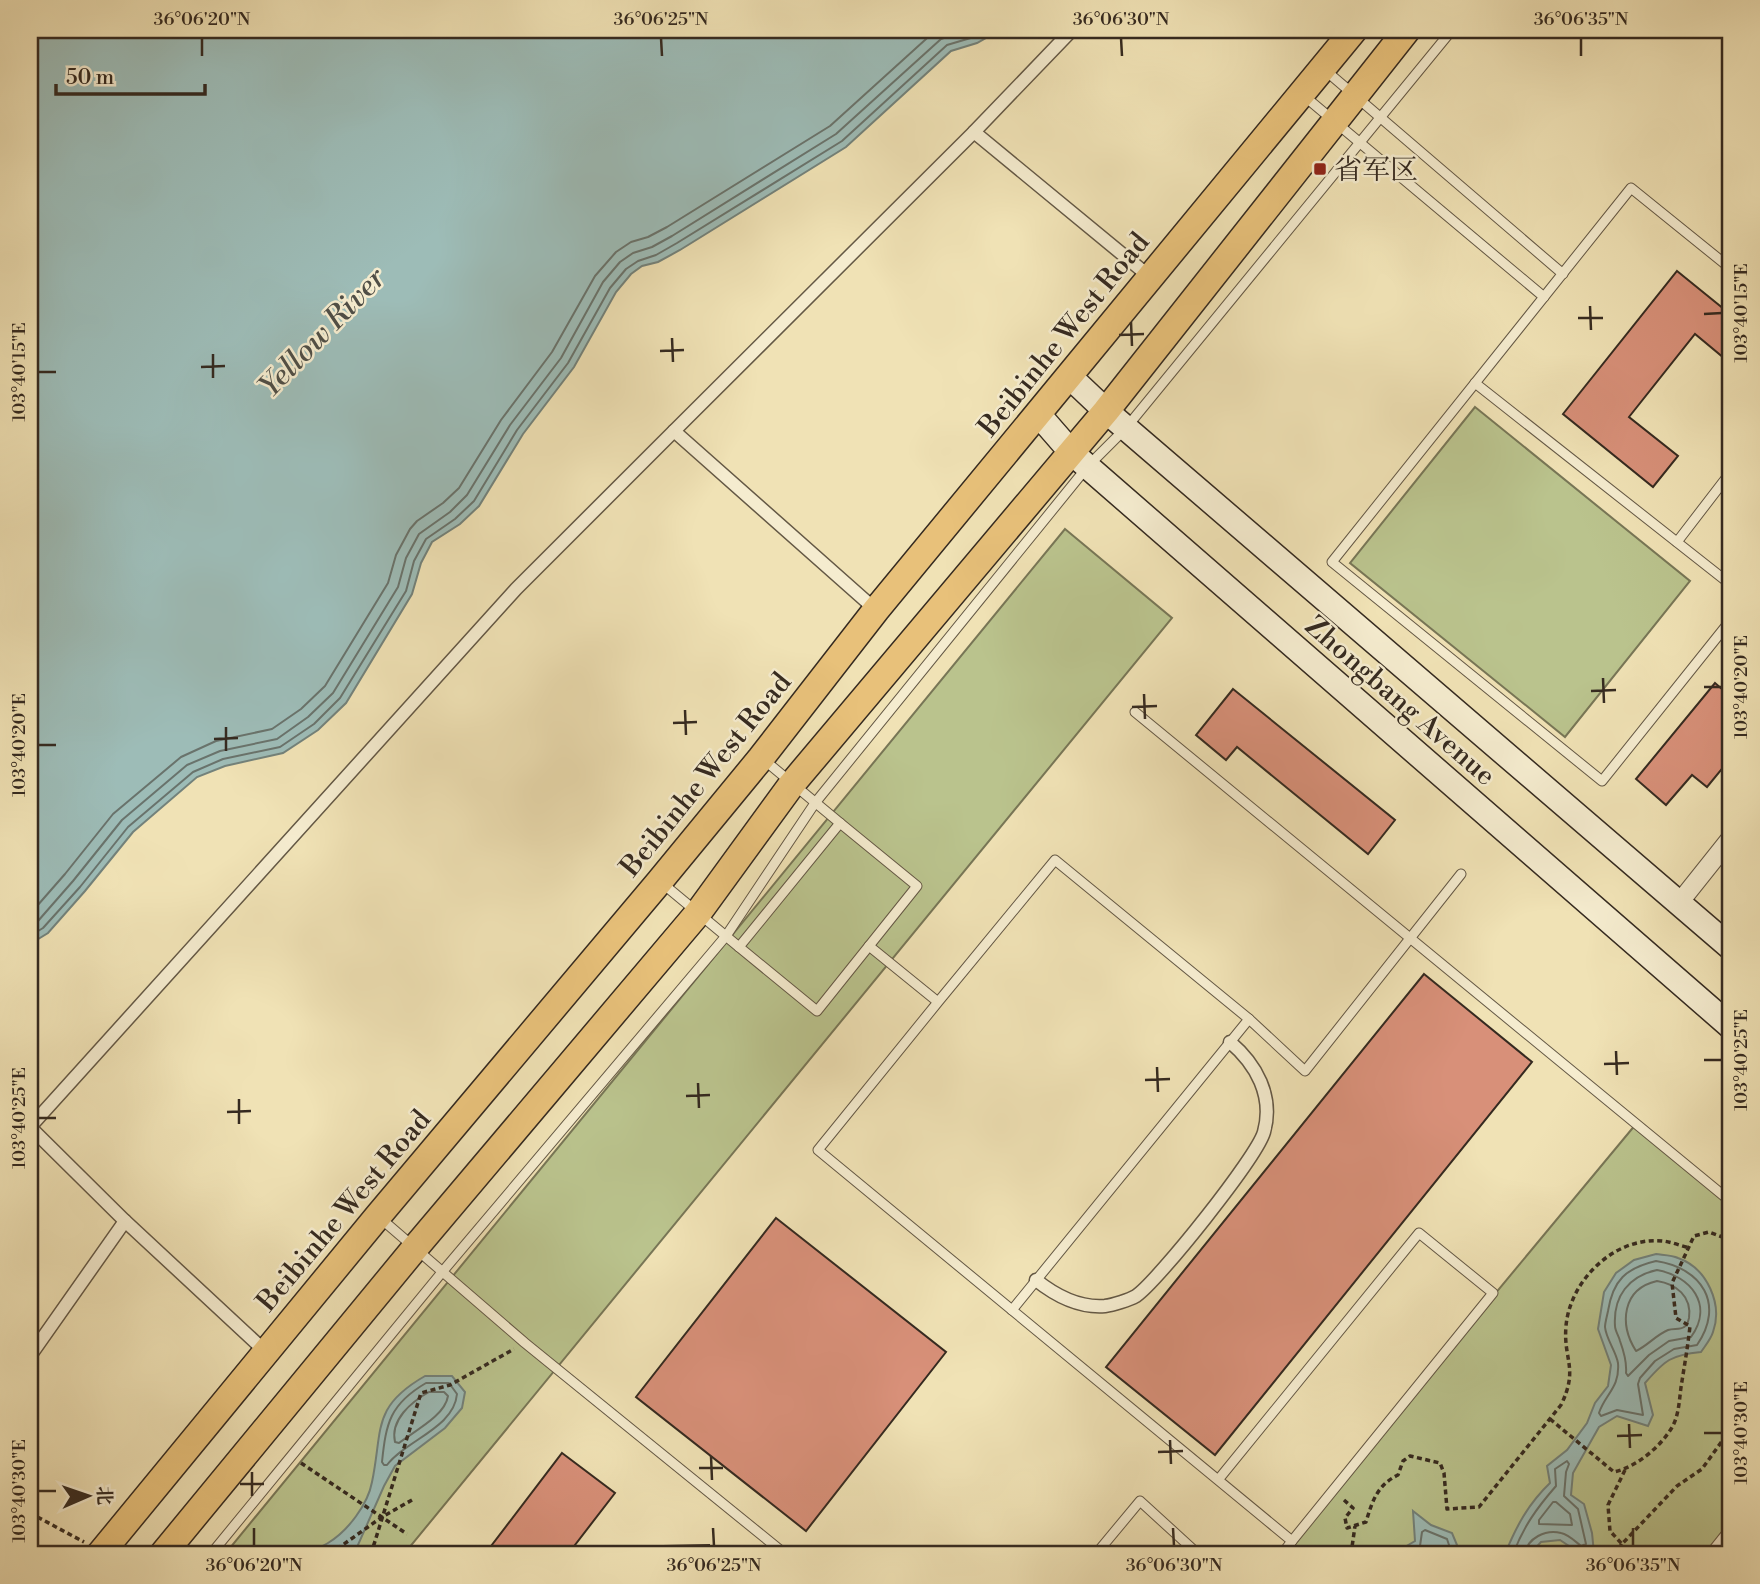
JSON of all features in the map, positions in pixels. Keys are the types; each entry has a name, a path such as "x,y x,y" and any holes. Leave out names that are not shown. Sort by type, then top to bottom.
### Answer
{"main road":[{"name":"Beibinhe West Road","path":"101,1553 378,1216 761,758 876,610 1354,30"},
{"path":"163,1554 415,1248 698,914 792,784 1080,459 1106,411 1407,30"},
{"name":"Zhongbang Avenue","path":"1069,376 1106,411 1730,947"},
{"name":"Zhongbang Avenue","path":"1038,414 1080,459 1730,1026"}],"street":[{"path":"266,1352 125,1221 30,1127 516,589 974,132 1072,30"},
{"path":"974,132 1150,277"},
{"path":"674,430 876,610"},
{"path":"1679,903 1730,839"},
{"path":"1037,1280 1047,1289 1075,1303 1105,1306 1135,1296 1161,1272 1250,1160 1264,1132 1267,1101 1257,1072 1230,1042"},
{"path":"30,1356 125,1221"}],"lane":[{"path":"211,1554 443,1271 726,936 815,803 1080,459 1126,428 1452,30"},
{"path":"1322,68 1563,274"},
{"path":"1302,94 1544,297"},
{"path":"1730,268 1631,188 1332,562 1602,781 1730,621"},
{"path":"1475,383 1730,584"},
{"path":"1677,542 1730,473"},
{"path":"1135,712 1730,1202"},
{"path":"659,881 817,1011 918,886 761,758"},
{"path":"739,947 840,822"},
{"path":"1292,1541 818,1150 1055,860 1249,1019 1305,1071 1461,874"},
{"path":"869,946 938,1002"},
{"path":"1012,1310 1249,1019"},
{"path":"378,1216 525,1343 785,1554"},
{"path":"1218,1480 1419,1233 1493,1293 1282,1554"},
{"path":"1096,1554 1140,1501 1198,1554"},
{"path":"1710,1554 1730,1529"}],"path":[{"path":"1721,1237 1730,1225"},
{"path":"1549,1419 1615,1472 1625,1470 1650,1452 1672,1428 1679,1406 1686,1364 1690,1326 1676,1318 1672,1283 1694,1236 1709,1233 1730,1240"},
{"path":"1333,1489 1353,1508 1345,1518 1347,1528 1366,1522 1373,1499 1387,1480 1398,1475 1403,1461 1410,1456 1440,1463 1444,1473 1447,1509 1479,1507 1561,1405 1570,1387 1571,1365 1566,1327 1570,1307 1583,1279 1605,1257 1634,1244 1662,1241 1690,1248"},
{"path":"370,1554 421,1394 450,1385 525,1343"},
{"path":"1614,1554 1676,1486 1702,1469 1730,1430"},
{"path":"291,1457 407,1534"},
{"path":"1622,1544 1610,1531 1608,1505 1625,1470"},
{"path":"330,1554 380,1516 412,1500"},
{"path":"30,1513 101,1553"},
{"path":"1351,1554 1355,1526"}],"green space":[{"path":"1475,407 1690,581 1565,737 1350,563"},
{"path":"1065,529 1172,618 404,1554 225,1554"},
{"path":"1636,1124 1730,1201 1730,1529 1710,1554 1283,1554 1333,1489"}],"water":[{"name":"Yellow River","path":"30,30 1000,30 977,43 951,51 846,147 680,250 658,262 642,266 631,274 616,292 574,367 523,434 479,506 460,524 432,542 421,563 412,594 346,703 318,730 283,753 225,766 197,777 133,832 48,933 30,944"},
{"path":"1656,1254 1673,1256 1688,1263 1704,1278 1710,1288 1716,1310 1711,1337 1701,1352 1669,1360 1645,1383 1653,1415 1648,1426 1617,1416 1599,1427 1573,1473 1571,1495 1584,1504 1594,1553 1581,1554 1560,1540 1541,1542 1530,1554 1505,1554 1523,1516 1550,1483 1547,1466 1567,1450 1587,1423 1595,1403 1608,1386 1611,1365 1598,1329 1604,1292 1616,1273 1634,1260"},
{"path":"425,1376 452,1376 465,1392 462,1408 445,1428 395,1466 354,1554 303,1554 335,1538 356,1516 370,1490 379,1434 387,1409 395,1398"},
{"path":"1413,1511 1431,1525 1452,1533 1457,1545 1452,1554 1393,1554 1415,1541"}],"building":[{"path":"1677,271 1730,314 1730,363 1695,334 1629,417 1678,456 1653,487 1563,414"},
{"path":"1715,683 1730,696 1730,759 1707,787 1692,775 1666,805 1636,779"},
{"path":"1233,689 1395,820 1368,854 1237,747 1226,760 1196,735"},
{"path":"1424,974 1532,1062 1215,1455 1106,1367"},
{"path":"776,1218 946,1352 806,1531 636,1397"},
{"path":"562,1453 615,1493 568,1554 485,1554"},
{"path":"709,1545 709,1554 664,1554 664,1546"}],"place":[{"name":"省军区","path":"1320,169"}]}
